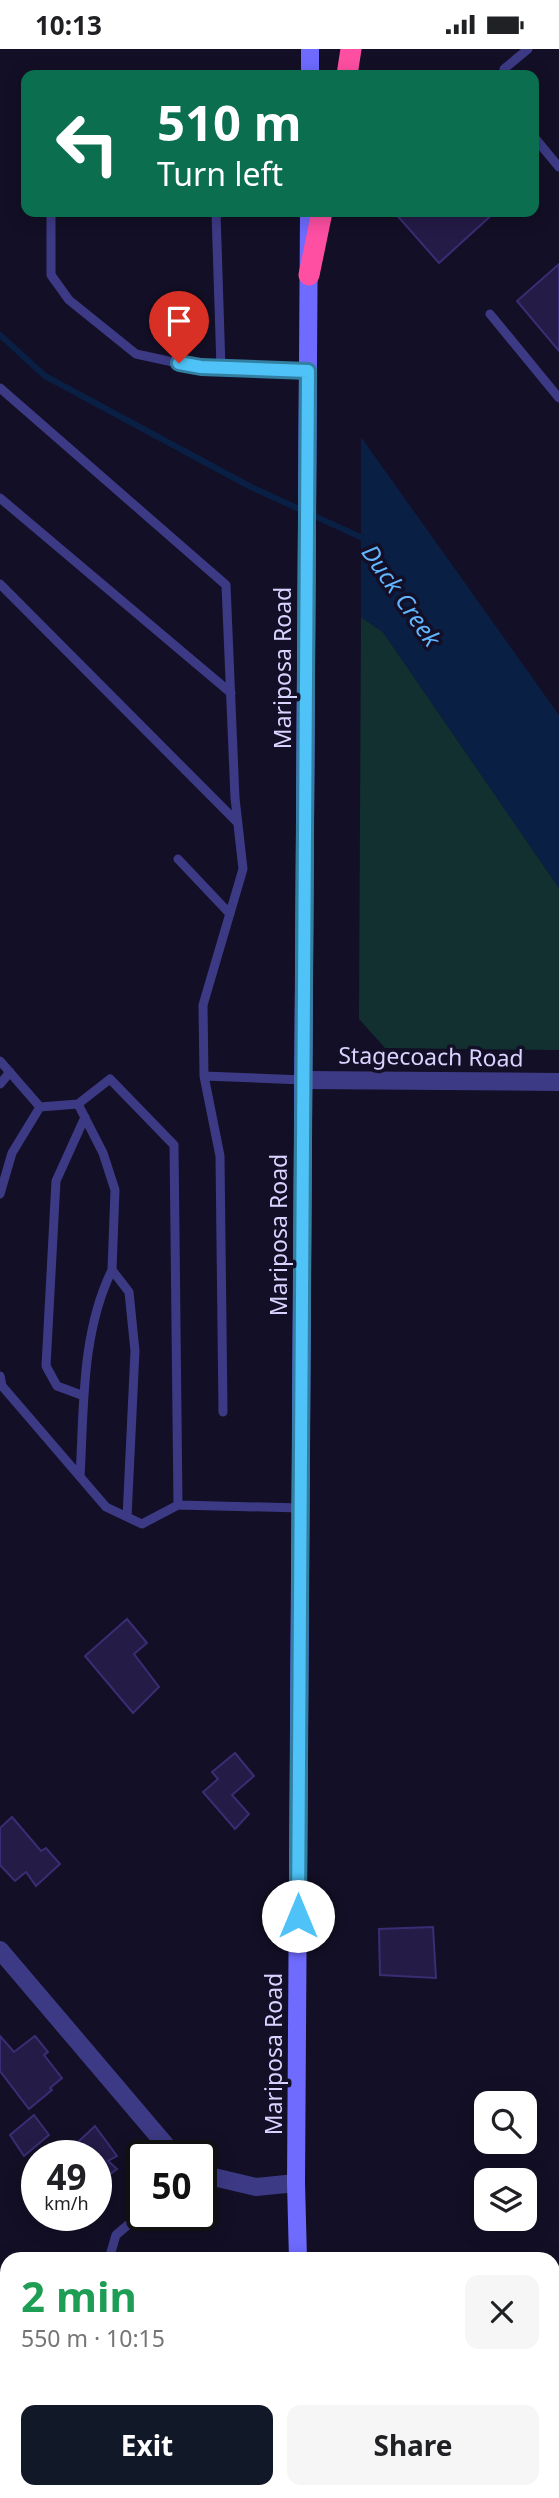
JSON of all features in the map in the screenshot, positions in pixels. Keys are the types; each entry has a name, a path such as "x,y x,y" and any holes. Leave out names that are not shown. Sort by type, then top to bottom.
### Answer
{"highway":[{"path":"348,70 351,49"},
{"path":"309,275 321,217"}],"main road":[{"path":"310,49 310,70"},
{"name":"Mariposa Road","path":"298,2252 296,2183 309,217"}],"street":[{"name":"Stagecoach Road","path":"303,1080 559,1082"},
{"path":"0,1950 161,2140"},
{"path":"217,2178 256,2187 296,2183"}],"lane":[{"path":"505,70 528,49"},
{"path":"539,143 559,167"},
{"path":"51,217 51,275 69,300 136,354 201,367 308,371"},
{"path":"216,217 221,368"},
{"path":"490,314 559,398"},
{"path":"0,388 226,585 238,823 243,869 203,1005 204,1076 220,1156 223,1412"},
{"path":"0,498 231,694"},
{"path":"0,584 238,823"},
{"path":"178,859 230,914"},
{"path":"0,1061 40,1107"},
{"path":"0,1084 10,1072"},
{"path":"204,1076 303,1080"},
{"path":"40,1107 78,1104 110,1079 174,1145 178,1505"},
{"path":"78,1104 103,1153 115,1190 112,1270 99,1296 85,1374 80,1477"},
{"path":"0,1194 12,1153 40,1107"},
{"path":"84,1396 57,1386 46,1366 56,1181 85,1117"},
{"path":"112,1270 129,1292 135,1351 127,1517"},
{"path":"0,1376 2,1386 106,1507 142,1524 178,1505 301,1508"},
{"path":"111,2252 116,2235 126,2227"}],"green space":[{"path":"361,617 383,632 559,888 559,1050 385,1048 359,1019"}],"water":[{"path":"361,437 559,715 559,888 383,632 361,617"}],"building":[{"path":"398,217 490,217 439,263"},
{"path":"559,264 559,351 517,301"},
{"path":"127,1619 147,1643 134,1654 159,1687 133,1713 85,1656"},
{"path":"235,1753 254,1776 232,1795 249,1814 235,1829 203,1792 218,1779 212,1772"},
{"path":"12,1817 41,1851 46,1848 60,1864 36,1886 26,1872 15,1881 0,1865 0,1828"},
{"path":"433,1927 436,1978 380,1975 379,1929"},
{"path":"0,2036 14,2052 35,2036 48,2052 44,2055 62,2078 29,2109 0,2071"},
{"path":"34,2115 49,2135 43,2140 21,2140 21,2152 10,2135"},
{"path":"95,2126 105,2140 80,2140"}],"waterway":[{"name":"Duck Creek","path":"0,335 45,376 251,487 367,540"}],"route":[{"path":"179,363 201,367 308,371 298,1916"}]}
